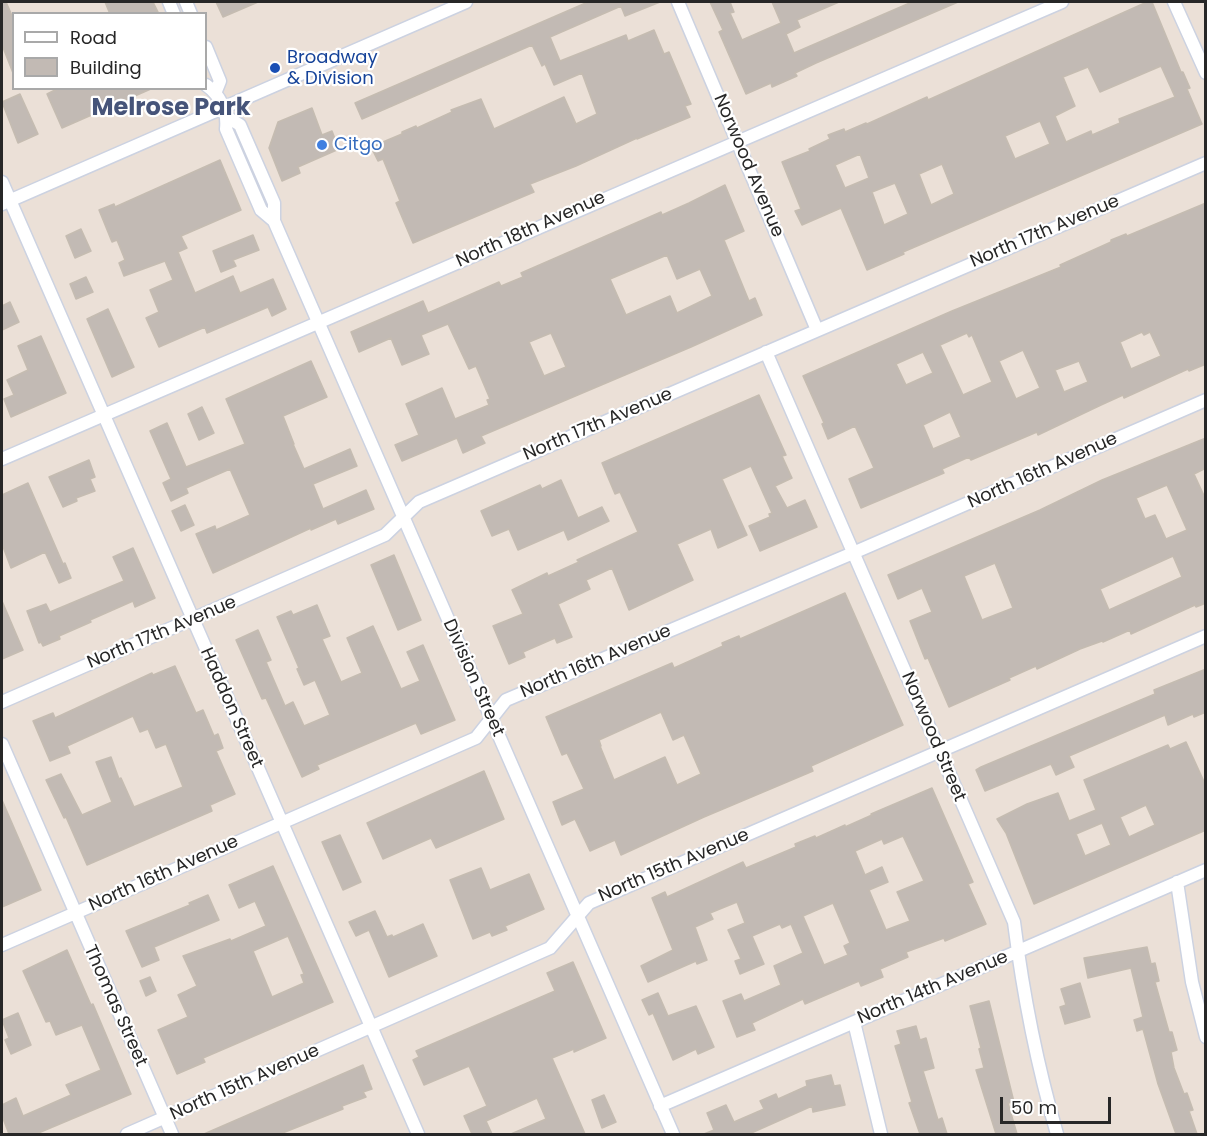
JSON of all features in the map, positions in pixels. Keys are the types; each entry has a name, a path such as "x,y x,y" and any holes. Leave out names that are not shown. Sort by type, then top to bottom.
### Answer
{"street":[{"path":"5,202 225,112 466,2"},
{"name":"Norwood Avenue","path":"678,2 817,330"},
{"name":"North 18th Avenue","path":"2,459 1062,2"},
{"path":"1174,2 1206,73"},
{"name":"Division Street","path":"207,49 220,81 211,88 225,112 240,125 274,202 274,221 673,1134"},
{"name":"North 17th Avenue","path":"2,702 385,535 419,502 1206,163"},
{"name":"Haddon Street","path":"2,182 5,202 103,414 418,1134"},
{"name":"Norwood Street","path":"766,352 1014,922 1020,973 1038,1062 1057,1134"},
{"name":"North 16th Avenue","path":"2,945 476,738 506,700 853,554 1206,400"},
{"name":"North 15th Avenue","path":"127,1134 550,948 589,903 1206,636"},
{"name":"Thomas Street","path":"2,744 172,1134"},
{"name":"North 14th Avenue","path":"660,1106 1206,870"},
{"path":"1177,882 1192,982 1206,1037"},
{"path":"854,1022 881,1134"}],"building":[{"path":"2,2 6,2 12,16 12,70 2,45"},
{"path":"105,2 153,2 158,12 109,12"},
{"path":"216,2 258,2 223,17"},
{"path":"588,2 660,2 625,16 621,6 550,37 560,61 626,35 628,41 654,30 664,54 669,52 691,104 685,106 690,117 530,184 534,192 413,243 396,203 400,201 383,159 378,161 371,147 452,112 451,110 481,99 494,129 564,97 576,124 597,114 582,73 554,85 545,64 542,66 532,45 362,119 355,103"},
{"path":"710,2 730,2 734,12 730,13 742,40 781,23 772,2 839,2 797,20 800,27 786,34 794,53 912,2 958,2 816,63 795,73 797,76 772,87 771,83 746,94 719,32 723,30"},
{"path":"1147,2 1152,2 1190,88 1187,89 1202,124 903,252 904,254 867,270 841,208 802,225 795,211 801,209 782,162 810,151 809,149 830,139 828,135 867,124 927,97 928,100","holes":["1161,66 1175,97 1119,119 1120,123 1092,135 1091,131 1066,142 1055,116 1075,106 1063,77 1088,67 1100,92","1040,121 1050,144 1015,159 1005,136","860,154 869,178 845,188 835,165","942,164 954,194 931,205 919,174","895,183 908,214 884,225 872,192"]},
{"path":"55,90 148,90 62,128 47,94"},
{"path":"20,94 38,134 18,143 2,102"},
{"path":"312,108 322,135 332,131 339,149 298,167 300,173 282,181 269,148 278,122"},
{"path":"220,160 241,210 181,236 187,248 178,252 195,293 233,276 240,293 273,279 286,309 272,316 268,307 207,333 205,327 159,347 146,318 159,312 150,290 173,280 165,261 124,276 119,263 125,260 117,240 112,242 99,210 114,204 115,207"},
{"path":"725,185 744,231 724,240 749,301 755,298 762,315 481,436 485,443 463,453 457,438 402,461 395,445 419,435 406,404 442,388 455,419 489,405 487,400 490,399 476,366 469,369 448,324 421,335 429,354 402,365 391,338 359,352 351,332 423,301 428,313 499,282 501,286 523,277 521,273 661,212 662,215","holes":["667,255 677,279 700,269 712,296 677,313 670,296 626,315 610,279","551,333 566,367 544,376 529,342"]},
{"path":"1206,203 1206,364 1189,371 1188,369 1124,398 1123,395 1038,435 1037,432 971,460 969,457 942,469 944,473 861,508 849,479 874,468 855,426 828,439 822,424 824,423 803,376 952,311 1061,267 1060,265 1111,240 1126,234 1127,236","holes":["1142,332 1144,335 1150,332 1161,356 1131,369 1120,342","967,333 969,337 972,335 992,382 963,395 940,345","1023,350 1040,388 1016,399 999,361","923,352 933,373 906,385 896,364","1079,361 1088,382 1064,392 1055,370","950,412 961,437 933,449 923,425"]},
{"path":"81,229 91,251 75,258 66,236"},
{"path":"253,235 259,250 233,260 236,266 221,272 213,251"},
{"path":"86,277 93,292 76,299 70,284"},
{"path":"10,302 19,322 2,330 2,306"},
{"path":"108,309 134,367 112,377 87,319"},
{"path":"41,336 66,393 11,417 4,399 14,395 7,380 28,370 18,346"},
{"path":"311,361 327,397 283,416 293,444 304,469 350,449 357,466 313,484 323,509 366,490 374,509 338,524 336,519 311,530 311,528 213,573 196,534 215,526 216,530 250,515 230,469 186,488 188,493 171,501 163,483 171,479 150,431 167,423 186,467 245,444 226,399"},
{"path":"759,395 786,455 782,456 792,478 775,486 787,508 805,500 817,527 760,551 749,526 770,517 769,514 772,513 751,466 722,479 747,535 718,548 711,529 677,544 693,580 629,610 612,568 586,580 590,589 558,604 572,637 557,643 555,638 523,652 525,657 509,664 493,626 523,614 512,590 547,573 548,576 579,562 577,560 638,532 620,492 615,494 602,463"},
{"path":"202,407 214,433 199,440 188,414"},
{"path":"1206,438 1206,468 1194,474 1206,500 1206,603 1196,607 1195,605 1131,634 1130,630 1080,649 1037,669 1036,666 949,707 928,658 925,659 910,621 932,612 922,588 898,599 888,575 1040,510 1102,480","holes":["1167,485 1187,530 1166,539 1155,515 1145,519 1136,498","1173,556 1182,577 1109,610 1100,589","995,563 1013,608 982,620 964,576"]},
{"path":"89,460 95,477 90,479 95,491 76,498 77,501 63,507 49,477"},
{"path":"561,480 578,518 602,507 609,521 568,540 564,530 518,550 509,529 492,536 481,511 540,485 542,489"},
{"path":"28,483 71,578 59,583 45,552 11,568 2,544 2,495"},
{"path":"185,505 194,525 181,531 172,511"},
{"path":"133,548 155,598 135,607 133,601 59,636 60,639 43,646 41,642 39,643 27,611 46,604 50,612 124,581 113,557"},
{"path":"394,555 421,620 398,630 371,565"},
{"path":"845,593 903,725 811,766 813,771 621,855 615,840 590,851 575,819 562,825 553,802 584,789 567,753 562,755 546,717 672,663 674,668 723,646 722,643 739,636 740,639","holes":["661,712 673,740 684,735 701,774 677,785 665,757 614,780 599,740"]},
{"path":"2,601 23,650 2,659"},
{"path":"317,605 330,636 322,639 341,682 362,673 347,638 373,626 401,689 420,681 407,652 423,645 455,720 421,734 416,723 317,765 319,769 302,777 266,698 262,699 236,640 258,630 271,660 266,662 285,706 293,702 304,726 330,715 315,680 304,685 277,617 291,611 293,615"},
{"path":"175,666 196,713 203,710 214,736 218,734 223,748 216,751 235,794 210,805 212,811 87,865 66,817 64,818 46,780 61,774 82,815 112,802 96,762 111,757 119,779 121,778 134,807 183,787 166,744 156,748 148,729 140,732 133,716 67,746 70,753 50,761 33,721 53,713 55,718 152,673 153,675"},
{"path":"1206,669 1206,712 1194,717 1193,714 1168,725 1165,715 1069,756 1074,767 1056,775 1051,764 985,791 976,770 981,767 1155,694 1154,690"},
{"path":"1186,742 1206,786 1206,830 1034,904 1006,833 997,819 1027,804 1058,793 1069,821 1096,810 1084,780 1168,745 1170,749","holes":["1146,805 1155,825 1129,837 1120,817","1102,823 1111,845 1085,856 1076,834"]},
{"path":"484,771 504,819 436,848 431,838 383,859 367,823"},
{"path":"932,788 973,882 968,884 986,924 945,941 944,938 906,952 908,957 880,969 883,977 861,986 859,981 805,1004 803,999 752,1023 755,1030 737,1037 723,1001 741,994 744,1001 781,985 774,966 803,953 791,924 782,928 780,924 752,936 764,964 740,974 735,961 741,959 728,930 745,923 737,902 710,913 713,919 695,927 707,960 697,964 696,961 648,982 641,966 673,950 652,898 665,892 667,897 743,862 746,868 796,847 795,844 815,836 816,838 845,825 845,827","holes":["903,836 924,881 897,892 910,921 886,930 869,890 888,882 882,867 865,875 855,851 882,839 884,844","833,903 850,943 844,946 848,955 824,965 803,916"]},
{"path":"2,800 41,890 2,907"},
{"path":"340,835 361,882 343,890 322,842"},
{"path":"273,866 333,1002 203,1058 205,1062 177,1074 158,1030 188,1017 178,995 197,986 183,956 230,939 231,941 266,926 255,901 239,908 229,885","holes":["288,936 304,974 301,975 304,983 272,997 253,951"]},
{"path":"481,868 490,890 529,874 544,909 505,926 507,930 492,936 490,932 473,939 450,880"},
{"path":"208,895 219,920 154,947 159,960 142,967 126,931 190,905 189,903"},
{"path":"375,911 387,937 392,935 393,937 423,924 437,956 389,977 369,930 356,936 349,922"},
{"path":"1147,947 1151,964 1155,963 1159,981 1155,982 1169,1032 1172,1032 1177,1050 1171,1052 1174,1068 1193,1110 1189,1111 1197,1134 1176,1134 1158,1084 1143,1029 1137,1031 1134,1020 1143,1017 1131,968 1088,978 1084,958"},
{"path":"67,950 91,1005 93,1004 131,1094 36,1134 9,1134 2,1116 2,1105 16,1098 23,1116 71,1095 66,1085 101,1070 82,1025 56,1035 50,1021 46,1022 23,971"},
{"path":"573,962 606,1038 574,1052 574,1049 552,1058 585,1134 511,1134 546,1119 537,1098 486,1121 492,1134 472,1134 464,1116 487,1106 469,1066 424,1085 413,1060 419,1057 416,1051 555,991 547,973"},
{"path":"150,977 156,991 146,996 140,981"},
{"path":"1080,983 1090,1017 1065,1024 1060,1007 1066,1005 1061,989"},
{"path":"658,993 668,1016 696,1006 714,1047 698,1054 696,1049 673,1060 653,1013 649,1015 642,1000"},
{"path":"989,1001 1014,1102 1008,1103 1017,1134 996,1134 976,1070 984,1068 970,1006"},
{"path":"18,1013 31,1045 11,1054 5,1040 9,1038 2,1020"},
{"path":"916,1026 920,1040 926,1038 934,1068 923,1071 938,1120 942,1118 947,1134 920,1134 909,1103 912,1102 895,1046 901,1044 897,1031"},
{"path":"363,1065 372,1089 363,1092 366,1097 342,1106 343,1109 280,1134 204,1134"},
{"path":"831,1075 834,1086 840,1085 845,1105 813,1112 812,1106 749,1134 704,1134 714,1130 707,1113 726,1105 734,1122 764,1109 760,1101 776,1094 778,1099 807,1086 806,1081"},
{"path":"604,1095 616,1122 602,1128 592,1100"}],"place":[{"name":"Broadway & Division","path":"275,68"},
{"name":"Citgo","path":"322,145"}],"district":[{"name":"Melrose Park","path":"171,109"}]}
